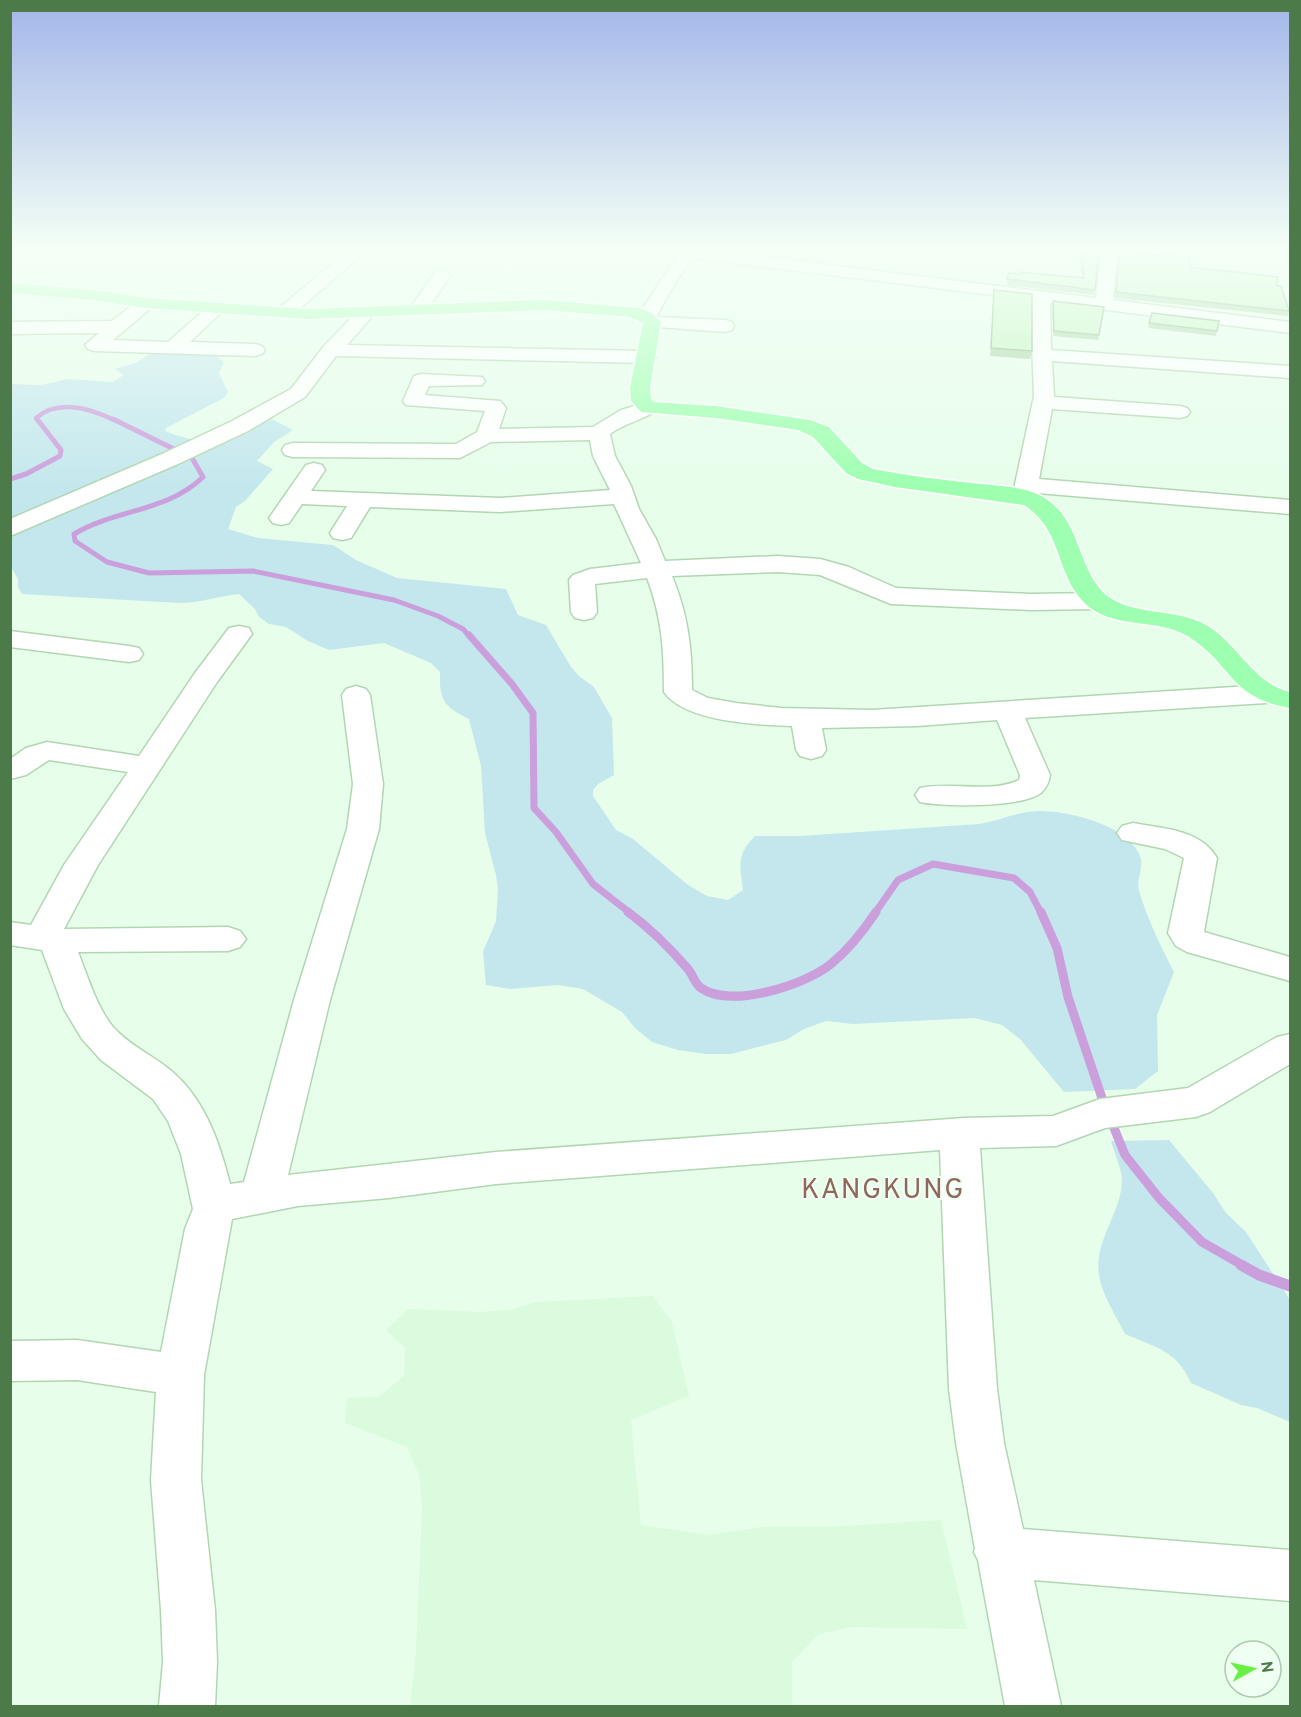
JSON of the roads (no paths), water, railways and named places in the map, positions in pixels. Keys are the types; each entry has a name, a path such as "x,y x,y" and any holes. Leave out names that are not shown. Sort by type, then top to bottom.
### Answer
{"main road":[{"path":"648,331 640,388 641,401 648,408 716,412 803,424 821,432 854,468 866,474 1026,491 1033,500 1055,518 1083,582 1098,601 1117,609 1190,627 1198,632 1254,687 1278,697"}],"street":[{"path":"110,331 89,350 173,347 255,350"},
{"path":"173,347 191,331"},
{"path":"10,529 43,512 202,444 298,393 331,350 349,331"},
{"path":"1041,331 1043,402 1026,491 1290,507"},
{"path":"331,350 646,357"},
{"path":"1042,355 1290,372"},
{"path":"294,450 460,451 489,427 496,408 486,404 413,401 421,380 475,381"},
{"path":"1043,402 1180,412"},
{"path":"414,430 610,426 648,408"},
{"path":"610,426 604,456 624,496 627,509 644,539 671,606 678,658 678,692 684,699 703,706 756,715 880,719 1008,712 1096,704 1278,697"},
{"path":"281,518 314,470"},
{"path":"295,497 500,505 624,496"},
{"path":"342,533 362,500"},
{"path":"584,612 582,580 585,578 656,569 778,564 820,567 840,572 891,596 922,599 1098,601"},
{"path":"36,937 81,865 205,679 239,634"},
{"path":"10,639 129,654"},
{"path":"262,1195 312,1000 363,829 368,784 356,695"},
{"path":"931,795 1015,793 1029,788 1034,782 1035,775 1008,712"},
{"path":"806,718 811,750"},
{"path":"10,770 20,767 36,754 47,751 148,766"},
{"path":"1133,833 1189,845 1200,853 1201,858 1186,933 1188,938 1199,944 1290,969"},
{"path":"36,937 228,939"},
{"path":"36,937 95,1029 114,1052 154,1077 183,1108 202,1151 214,1209 207,1228 180,1375 176,1480 188,1610 190,1662 187,1707"},
{"path":"214,1209 224,1202 262,1195 496,1168 964,1133 1056,1131 1100,1114 1196,1102 1290,1047"},
{"path":"964,1133 960,1148 973,1389 980,1443 1000,1552 1020,1632 1033,1707"},
{"path":"10,1361 77,1360 180,1375"},
{"path":"1000,1552 1290,1576"}],"waterway":[{"path":"38,421 36,418 45,412 65,407 97,413 116,421"},
{"path":"10,479 26,474 60,456 61,450 37,419"},
{"path":"113,419 192,458 203,477 174,497 107,519 74,534 75,541 107,562 149,573 253,571 394,600 438,616 463,629 470,637"},
{"path":"469,635 512,684 533,713 534,808 556,832 593,884 630,913"},
{"path":"875,913 898,880 933,864 1014,878 1030,892 1041,913"},
{"path":"628,912 667,946 688,969 701,988 714,994 730,996 768,992 804,980 819,972 844,952 876,912"},
{"path":"1041,912 1057,948 1068,997 1105,1107"},
{"path":"1110,1118 1125,1155 1159,1198 1202,1242 1244,1266"},
{"path":"1241,1265 1259,1275 1290,1286"}],"district":[{"name":"KANGKUNG","path":"883,1191"}]}
